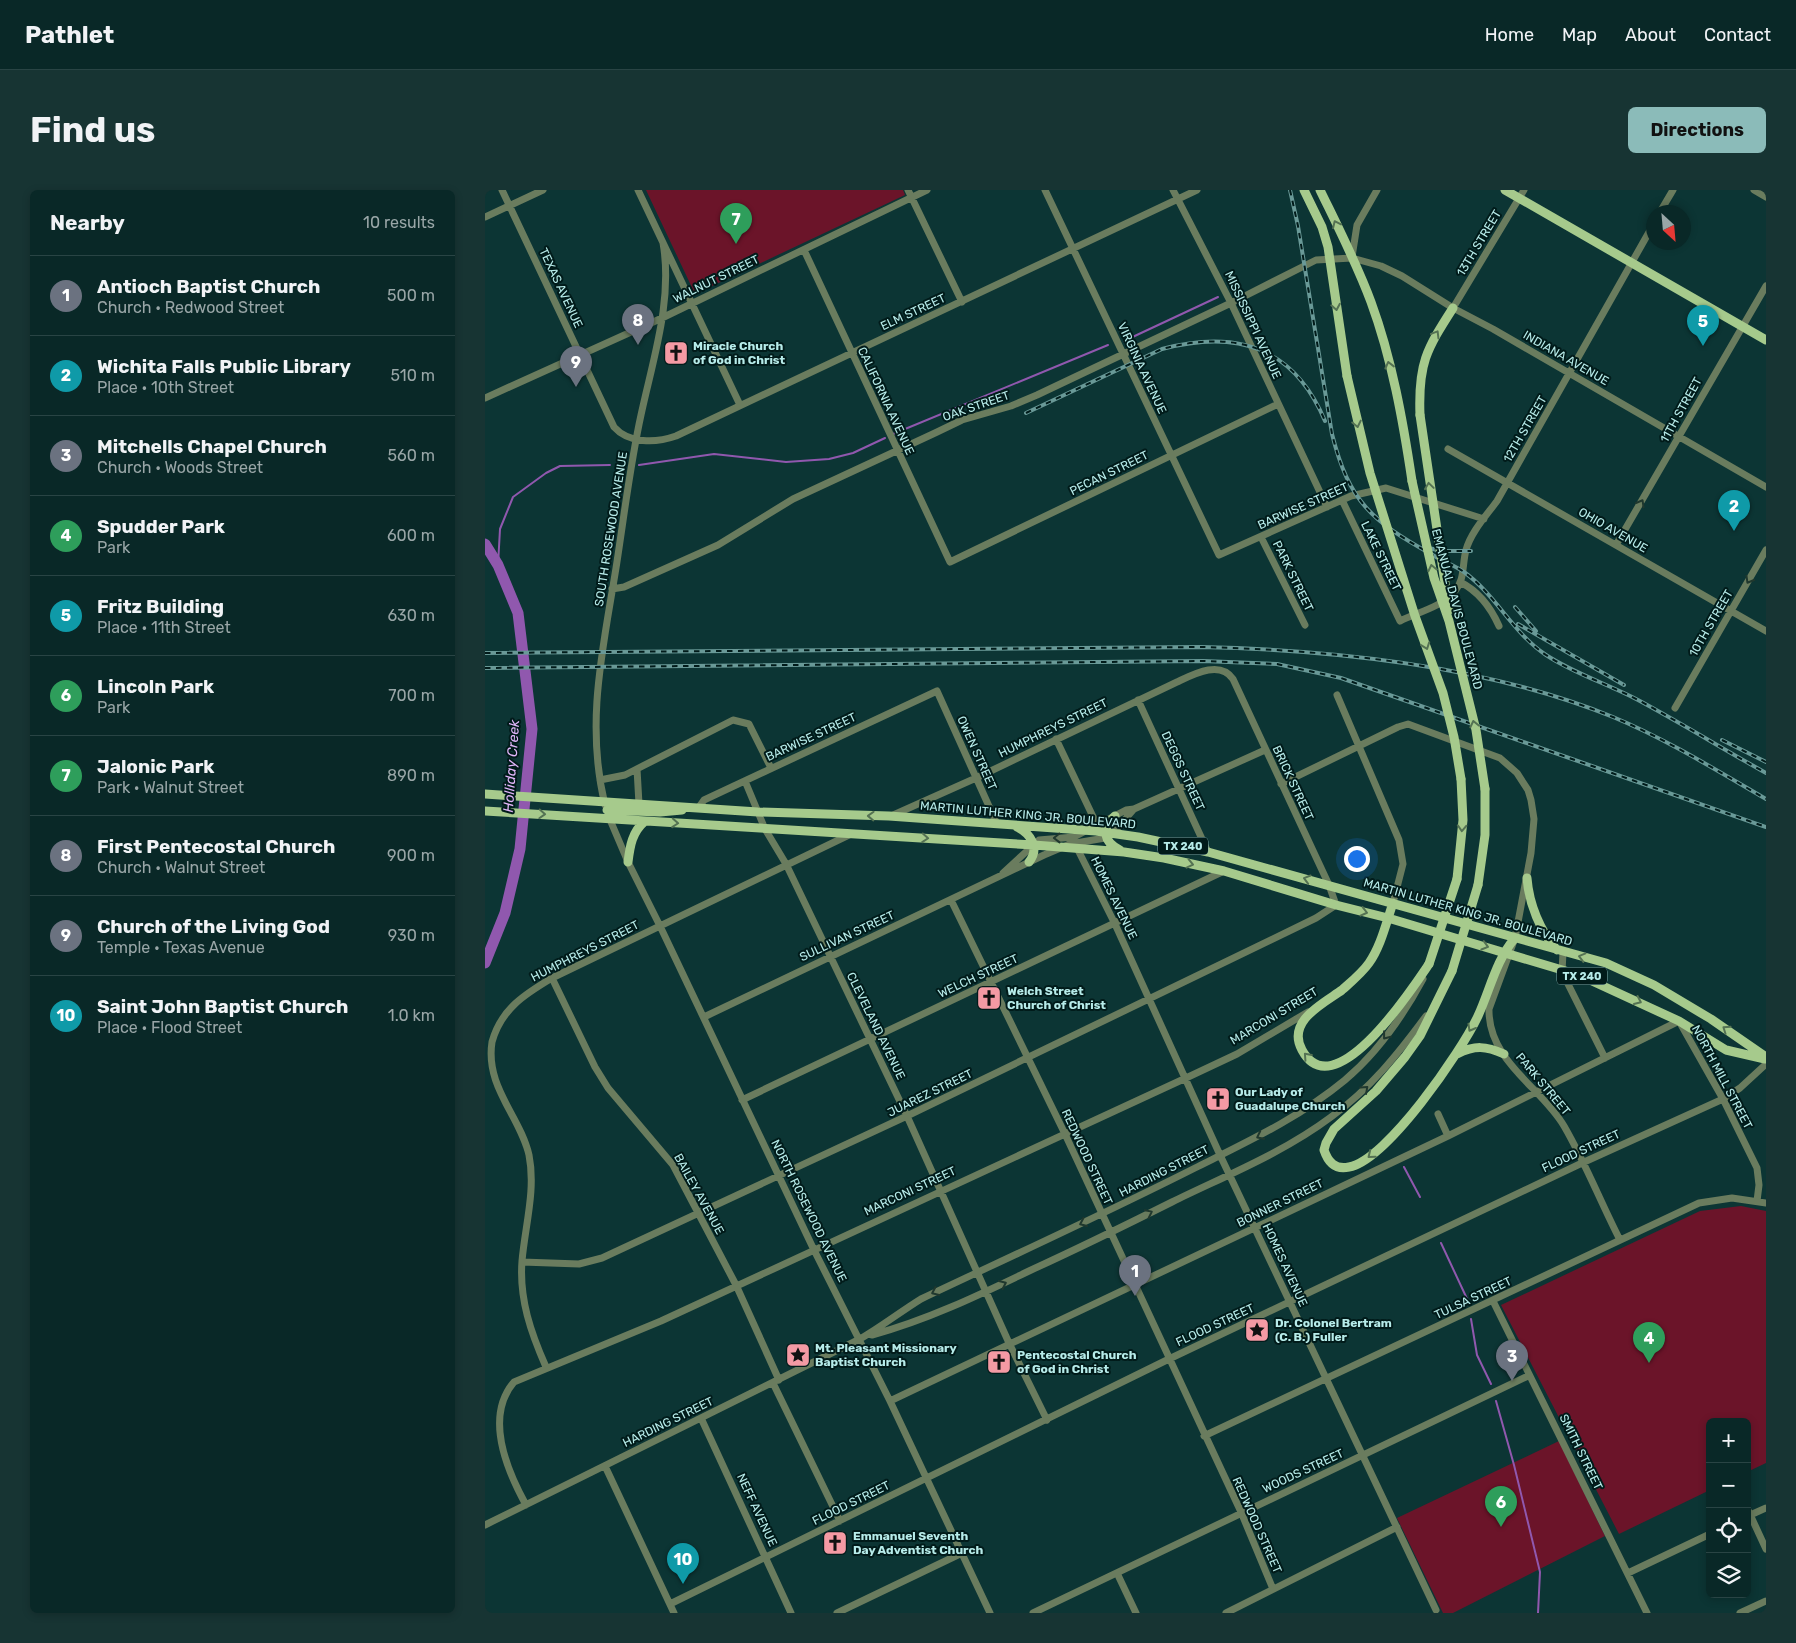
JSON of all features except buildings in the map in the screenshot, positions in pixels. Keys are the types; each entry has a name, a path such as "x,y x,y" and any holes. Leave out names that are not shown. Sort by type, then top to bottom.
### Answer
{"main road":[{"path":"1304,190 1322,227 1329,259 1347,376 1370,473 1415,616 1443,693 1454,737 1461,779 1463,820 1457,879 1429,964 1398,1008 1360,1049 1338,1064 1319,1065 1311,1061 1301,1048 1299,1033 1301,1024 1317,1006"},
{"name":"EMANUAL DAVIS BOULEVARD","path":"1321,190 1371,302 1383,340 1399,405 1412,481 1434,578 1449,621 1476,730 1485,790 1485,835 1478,885 1452,971 1431,1009"},
{"path":"1505,190 1522,194 1633,263 1766,340"},
{"path":"1449,621 1448,598 1419,415 1419,381 1425,357 1433,338 1453,308"},
{"name":"MARTIN LUTHER KING JR. BOULEVARD","path":"487,795 560,798 645,821 1124,852 1224,872 1507,953 1563,972 1579,975 1679,1021 1726,1050 1766,1058"},
{"name":"MARTIN LUTHER KING JR. BOULEVARD","path":"486,811 561,815 639,804 758,812 889,816 1087,830 1208,852 1606,963 1654,985 1711,1019 1766,1058"},
{"path":"607,810 669,812 695,807"},
{"path":"1115,816 1108,822 1110,845 1124,852"},
{"path":"627,862 631,841 637,827 645,821"},
{"path":"1014,825 1031,837 1034,845 1033,858 1029,862"},
{"path":"1527,878 1529,895 1535,912 1548,940 1560,951"},
{"name":"MARCONI STREET","path":"1317,1006 1340,991 1369,963 1380,942 1393,903"},
{"path":"1431,1009 1420,1036 1405,1058 1376,1090 1329,1135 1324,1150 1330,1163 1343,1168 1359,1164 1373,1153 1407,1119 1456,1054 1477,1018 1515,938"},
{"path":"1456,1054 1479,1046 1489,1047 1504,1054"}],"street":[{"name":"TEXAS AVENUE","path":"502,190 614,427 624,436 636,439"},
{"path":"485,217 543,190"},
{"path":"638,190 740,406"},
{"path":"908,190 962,302"},
{"name":"WALNUT STREET","path":"485,398 662,318 927,190"},
{"name":"VIRGINIA AVENUE","path":"1045,190 1145,404 1219,555"},
{"name":"MISSISSIPPI AVENUE","path":"1173,190 1231,303 1327,507"},
{"name":"ELM STREET","path":"636,439 663,440 740,406 1197,190"},
{"path":"1352,258 1357,225 1377,190"},
{"path":"1664,205 1673,190"},
{"path":"1754,190 1766,197"},
{"name":"13TH STREET","path":"1453,308 1522,194"},
{"name":"12TH STREET","path":"1460,582 1471,538 1507,483 1646,238"},
{"name":"SOUTH ROSEWOOD AVENUE","path":"607,810 600,780 595,719 612,589 636,439 662,318 666,276 663,243"},
{"name":"CALIFORNIA AVENUE","path":"804,250 950,562"},
{"name":"OAK STREET","path":"612,589 632,584 710,549 793,499 962,420 1025,400 1123,355 1316,260 1352,258"},
{"name":"INDIANA AVENUE","path":"1352,258 1374,264 1402,276 1453,308 1493,329 1766,486"},
{"name":"11TH STREET","path":"1616,546 1766,286"},
{"name":"PECAN STREET","path":"950,562 1278,404"},
{"name":"OHIO AVENUE","path":"1448,449 1766,631"},
{"name":"BARWISE STREET","path":"1219,555 1342,500 1355,495 1392,488 1425,501 1484,519"},
{"name":"LAKE STREET","path":"1342,500 1400,620 1440,602 1455,592 1460,582"},
{"name":"PARK STREET","path":"1261,537 1305,625"},
{"name":"10TH STREET","path":"1675,708 1766,550"},
{"path":"1460,582 1471,587 1481,598 1499,626"},
{"name":"HUMPHREYS STREET","path":"889,816 976,778 1198,673 1221,669 1228,672"},
{"name":"BRICK STREET","path":"1228,672 1329,886 1336,905"},
{"name":"BARWISE STREET","path":"695,807 704,800 937,691"},
{"name":"OWEN STREET","path":"937,691 997,824"},
{"path":"1337,695 1399,840 1403,864 1393,903"},
{"name":"DEGGS STREET","path":"1138,700 1208,852"},
{"path":"600,780 625,775 728,721 746,722 753,730 771,768"},
{"path":"1281,784 1402,725 1422,728 1500,758 1517,774 1528,790 1533,809 1531,853 1515,938"},
{"path":"1056,739 1097,824"},
{"name":"SULLIVAN STREET","path":"1000,877 1044,838 1074,837 1097,824 1134,810 1265,750"},
{"path":"637,768 639,804"},
{"name":"CLEVELAND AVENUE","path":"745,781 765,829 786,864 907,1116 979,1272 1009,1343 1047,1420"},
{"name":"NORTH ROSEWOOD AVENUE","path":"607,810 627,862 704,1017 814,1250 890,1401 990,1613"},
{"name":"SULLIVAN STREET","path":"704,1017 830,955 1061,847 1108,834 1134,810"},
{"name":"HUMPHREYS STREET","path":"546,1367 526,1315 523,1293 522,1262 531,1193 531,1168 526,1147 491,1074 492,1043 504,1014 521,996 552,978 851,833"},
{"name":"HOMES AVENUE","path":"1077,848 1150,998 1220,1155 1436,1610"},
{"name":"WELCH STREET","path":"742,1100 1224,872"},
{"name":"REDWOOD STREET","path":"951,900 1065,1134 1203,1436 1241,1512 1273,1589"},
{"name":"JUAREZ STREET","path":"522,1262 567,1265 602,1258 907,1116 1315,918 1336,905"},
{"path":"1560,951 1563,972 1605,1058"},
{"name":"PARK STREET","path":"1507,953 1489,1009 1491,1024 1504,1054 1519,1077 1537,1092 1560,1119 1620,1240"},
{"name":"HARDING STREET","path":"485,1525 860,1339 880,1328 896,1314 921,1299 1102,1214 1287,1121 1346,1079 1367,1058 1395,1024 1418,988 1429,964"},
{"name":"BAILEY AVENUE","path":"552,978 595,1067 608,1088 673,1165 698,1212 736,1285 776,1381 840,1521"},
{"name":"MARCONI STREET","path":"525,1505 497,1452 491,1418 496,1402 504,1389 514,1382 546,1367 661,1321 941,1189 1186,1078 1237,1054 1317,1006"},
{"name":"HARDING STREET","path":"860,1339 930,1317 987,1291 1110,1233 1309,1133 1351,1102 1398,1054 1431,1009"},
{"name":"BONNER STREET","path":"890,1401 1448,1136 1679,1021"},
{"name":"NORTH MILL STREET","path":"1679,1021 1723,1099 1757,1168 1759,1185 1757,1201"},
{"name":"FLOOD STREET","path":"670,1604 1169,1359 1582,1163 1723,1099 1740,1088 1766,1064"},
{"path":"1438,1114 1448,1136"},
{"name":"TULSA STREET","path":"1203,1436 1705,1202 1732,1198 1766,1203"},
{"name":"SMITH STREET","path":"1493,1301 1529,1376 1556,1425 1647,1613"},
{"name":"WOODS STREET","path":"1033,1613 1529,1376"},
{"name":"NEFF AVENUE","path":"701,1418 791,1613"},
{"path":"605,1466 674,1613"},
{"path":"1751,1513 1766,1508"},
{"path":"1751,1520 1766,1549"},
{"path":"1226,1613 1397,1527"},
{"path":"1628,1573 1706,1536"},
{"path":"837,1613 962,1553"},
{"path":"1117,1573 1136,1613"},
{"path":"1740,1613 1766,1601"}],"shaded area":[{"path":"646,190 903,190 905,195 695,294"},
{"path":"1741,1206 1766,1211 1766,1463 1751,1470 1751,1418 1706,1418 1706,1492 1619,1534 1501,1305 1700,1211"},
{"path":"1559,1441 1605,1536 1453,1613 1443,1613 1397,1518"}],"waterway":[{"path":"1124,341 1218,297"},
{"path":"893,434 1108,345"},
{"path":"639,465 714,454 786,462 829,459 853,453 885,438"},
{"path":"498,565 500,529 513,497 546,473 560,466 610,465"},
{"name":"Holliday Creek","path":"485,544 498,565 518,613 532,729 520,849 505,913 485,963"},
{"path":"1404,1167 1420,1197"},
{"path":"1441,1243 1469,1303"},
{"path":"1471,1319 1477,1355 1491,1384"},
{"path":"1496,1401 1540,1572 1538,1613"}],"railway":[{"path":"1290,190 1298,226 1332,434 1346,477 1366,507 1393,531 1464,572 1475,581 1524,636 1546,655 1568,668 1638,700 1766,773"},
{"path":"1026,413 1162,349 1189,343 1215,341 1238,343 1260,350 1280,360 1297,376 1312,396 1325,421"},
{"path":"1424,547 1442,551 1471,551"},
{"path":"1515,607 1536,631"},
{"path":"1518,624 1624,685"},
{"path":"485,653 1201,647 1305,652 1358,657 1463,673 1565,699 1613,717 1652,735 1691,755 1766,799"},
{"path":"485,668 1203,661 1277,664 1341,678 1766,827"},
{"path":"1722,740 1766,762"}],"place":[{"name":"Jalonic Park","path":"736,244"},
{"name":"First Pentecostal Church","path":"638,345"},
{"name":"Fritz Building","path":"1703,346"},
{"name":"Miracle Church of God in Christ","path":"676,353"},
{"name":"Church of the Living God","path":"576,387"},
{"name":"Wichita Falls Public Library","path":"1734,531"},
{"name":"Welch Street Church of Christ","path":"989,998"},
{"name":"Our Lady of Guadalupe Church","path":"1218,1099"},
{"name":"Antioch Baptist Church","path":"1135,1296"},
{"name":"Dr. Colonel Bertram (C. B.) Fuller","path":"1257,1330"},
{"name":"Mt. Pleasant Missionary Baptist Church","path":"798,1355"},
{"name":"Pentecostal Church of God in Christ","path":"999,1362"},
{"name":"Spudder Park","path":"1649,1363"},
{"name":"Mitchells Chapel Church","path":"1512,1381"},
{"name":"Lincoln Park","path":"1501,1527"},
{"name":"Emmanuel Seventh Day Adventist Church","path":"835,1543"},
{"name":"Saint John Baptist Church","path":"683,1584"}]}
